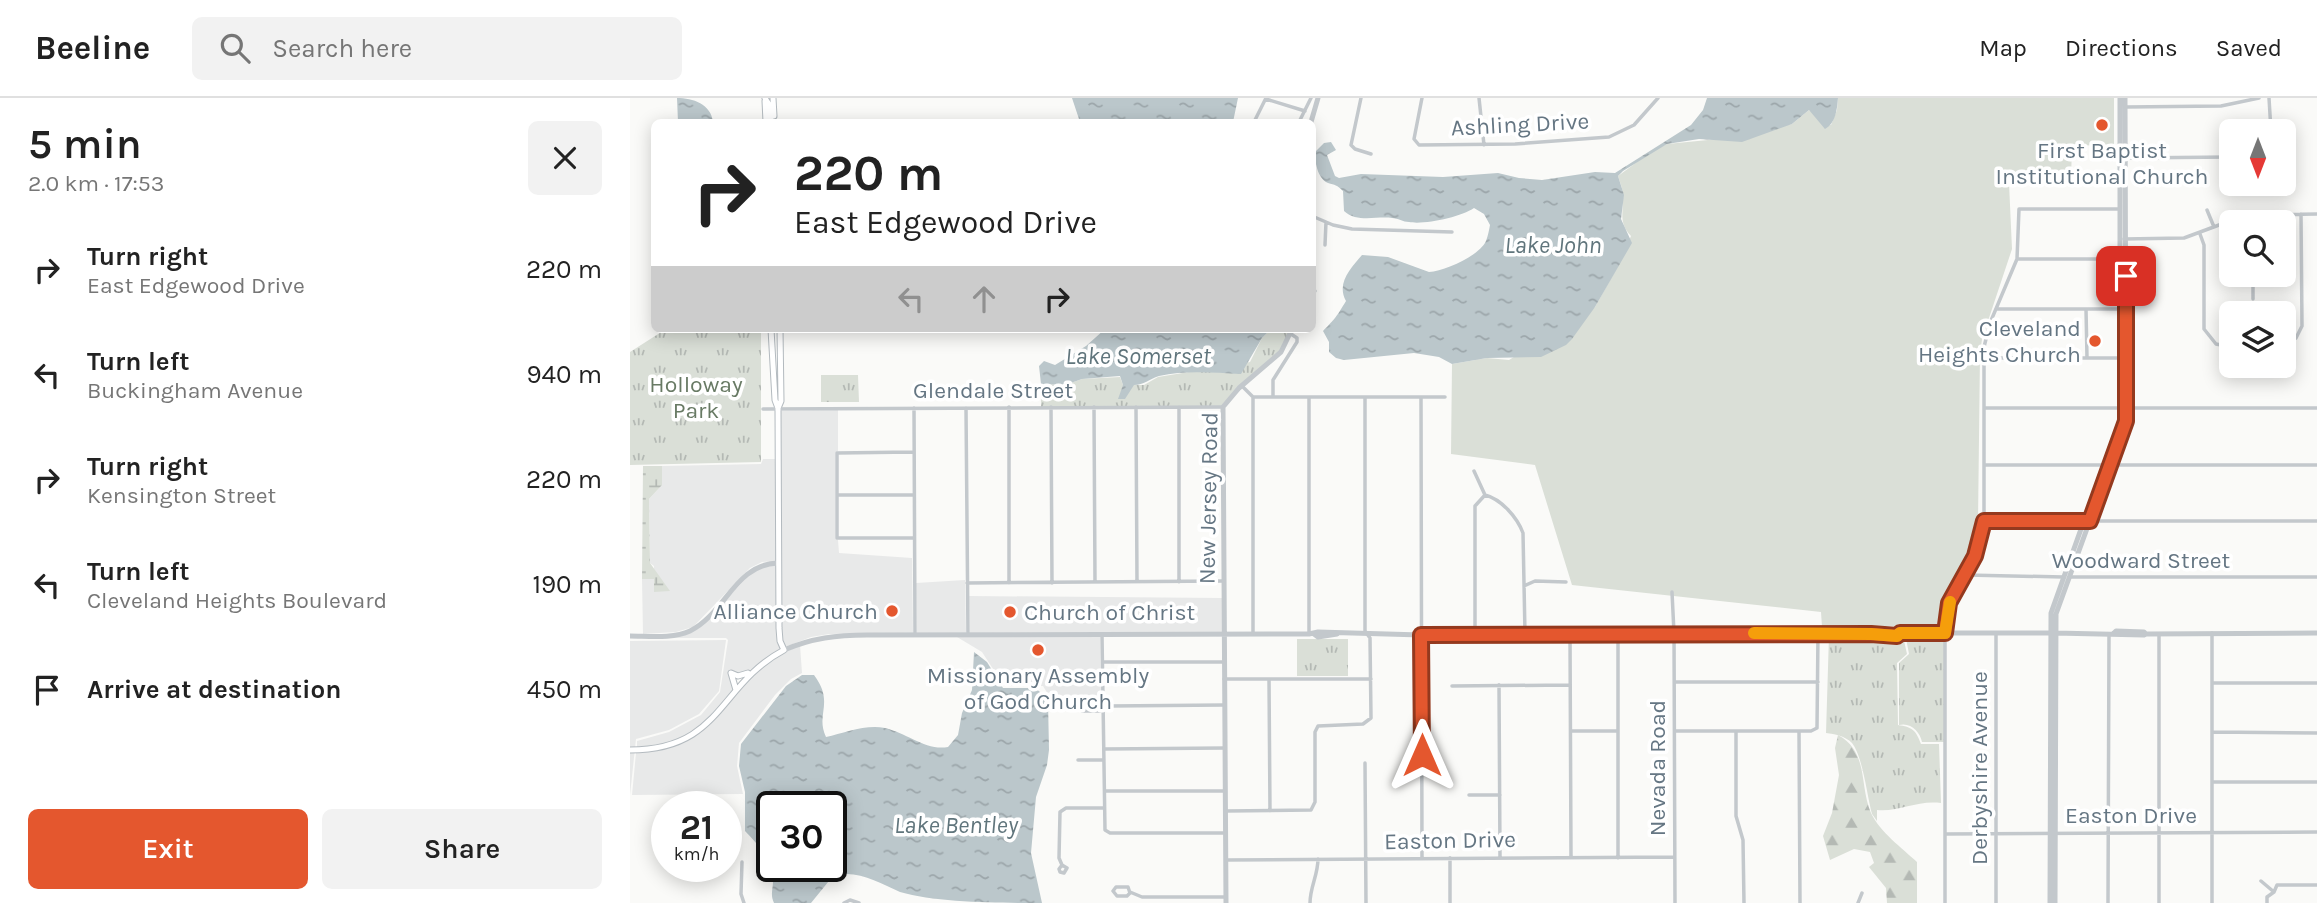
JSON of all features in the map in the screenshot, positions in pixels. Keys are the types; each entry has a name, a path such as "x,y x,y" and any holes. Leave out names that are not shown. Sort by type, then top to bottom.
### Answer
{"main road":[{"path":"765,98 770,106 770,119"},
{"path":"770,119 773,98"},
{"path":"736,690 731,673 741,676 751,672 784,650 779,628 778,408 775,400 771,333"},
{"path":"778,408 781,401 780,333"},
{"path":"630,750 661,748 692,735 715,718 751,672"}],"street":[{"path":"1256,119 1266,98 1305,111"},
{"path":"1301,119 1311,98"},
{"path":"1312,119 1318,98"},
{"path":"1361,98 1351,145 1354,149 1371,154"},
{"name":"Ashling Drive","path":"1422,98 1414,139 1416,143 1432,146 1484,145 1616,135 1634,125 1658,98"},
{"path":"1479,98 1484,145"},
{"path":"2052,903 2052,633 2067,577 2109,465 2124,408 2122,98"},
{"path":"2122,107 2221,106 2259,98"},
{"path":"2269,98 2270,119"},
{"path":"2123,158 2219,157"},
{"path":"1945,903 1945,633 1949,603 1966,575 1980,541 1984,521 1986,337 2017,259 2019,209 2123,209"},
{"path":"2207,210 2214,227"},
{"path":"2296,214 2317,214"},
{"path":"2296,338 2302,326 2301,214"},
{"path":"1316,218 1352,229 1452,232"},
{"path":"1325,245 1326,222"},
{"path":"2123,239 2185,238 2219,225"},
{"path":"2199,233 2204,246 2204,329 2219,345"},
{"path":"2017,259 2123,259"},
{"path":"2253,287 2253,299"},
{"path":"1996,309 2123,309"},
{"path":"2085,309 2087,358"},
{"name":"New Jersey Road","path":"1226,900 1223,407 1242,386 1281,352 1290,333"},
{"path":"1273,397 1273,380 1297,342 1292,333"},
{"path":"1984,358 2123,358"},
{"path":"1242,386 1253,397 1445,397"},
{"path":"1253,397 1253,634"},
{"path":"1309,397 1312,634"},
{"path":"1226,811 1307,811 1313,808 1316,729 1321,724 1367,723 1371,718 1370,638 1365,631 1365,397"},
{"path":"1421,397 1422,859"},
{"path":"1009,407 1009,583"},
{"path":"1051,407 1052,583"},
{"path":"1094,407 1095,582"},
{"path":"1136,407 1137,582"},
{"name":"Glendale Street","path":"763,409 1223,407"},
{"path":"914,408 915,635"},
{"path":"966,408 968,635"},
{"path":"1179,408 1179,582"},
{"path":"1984,408 2317,408"},
{"path":"914,452 837,453 837,538 914,538"},
{"path":"1984,465 2317,465"},
{"path":"1474,471 1485,495 1497,500 1522,528 1525,634"},
{"path":"837,495 914,495"},
{"path":"1475,634 1475,506 1485,495"},
{"path":"1984,521 2317,521"},
{"path":"630,636 676,635 687,632 706,617 751,570 763,564 778,563"},
{"name":"Woodward Street","path":"1966,575 2317,577"},
{"path":"967,583 1223,581"},
{"path":"1524,586 1535,581 1566,582"},
{"name":"Nevada Road","path":"1672,592 1675,903"},
{"path":"1618,633 1618,858"},
{"path":"784,650 812,639 830,636 915,635 1312,634 1318,637 1337,634 1818,633 1897,636 1900,633 2317,633"},
{"path":"1675,731 1811,731 1818,727 1818,633"},
{"name":"Derbyshire Avenue","path":"1996,633 1996,903"},
{"path":"2212,633 2212,903"},
{"path":"1570,634 1571,857"},
{"path":"2108,903 2111,634"},
{"path":"2160,634 2160,903"},
{"path":"1102,635 1105,830 1108,833 1226,833"},
{"path":"1103,662 1223,662"},
{"path":"1224,679 1371,679"},
{"path":"1269,679 1270,811"},
{"path":"1674,682 1818,682"},
{"path":"2212,683 2317,683"},
{"path":"1499,685 1500,858"},
{"path":"1451,686 1570,685"},
{"path":"1082,711 1100,711 1103,707 1224,705"},
{"path":"1571,731 1618,731"},
{"path":"1736,731 1736,816 1743,840 1744,903"},
{"path":"1799,731 1800,903"},
{"path":"2212,732 2317,733"},
{"path":"1104,749 1225,748"},
{"path":"1078,760 1104,760"},
{"path":"1365,763 1366,903"},
{"path":"2212,782 2317,782"},
{"path":"1104,791 1225,791"},
{"path":"1469,795 1500,795"},
{"path":"1062,866 1059,858 1060,812 1069,808 1104,807"},
{"name":"Easton Drive","path":"1946,834 2317,832"},
{"name":"Easton Drive","path":"1226,860 1675,857"},
{"path":"1450,858 1450,903"},
{"path":"1310,903 1311,892 1318,876 1318,859"},
{"path":"2261,881 2274,892"},
{"path":"741,882 744,903"},
{"path":"2267,903 2267,897 2274,892 2277,885 2317,885"},
{"path":"1130,892 1127,896 1117,897 1113,891 1116,887 1126,887 1130,892 1142,897 1226,900"},
{"path":"1858,903 1862,893"},
{"path":"844,903 850,900 859,903"}],"shaded area":[{"path":"838,410 835,538 838,540 839,553 912,558 913,633 829,634 811,637 785,647 782,641 780,411"},
{"path":"763,459 776,459 776,561 762,562 750,568 693,627 676,632 643,634 642,579 654,579 654,566 650,563 649,499 662,485 662,466 761,464"},
{"path":"777,565 781,649 750,670 740,674 729,671 734,689 722,706 692,733 671,743 637,748 637,741 669,732 701,715 720,692 728,640 630,638 676,637 708,619 752,572 758,568"},
{"path":"965,580 966,633 917,633 916,583"},
{"path":"969,596 1222,598 1222,632 970,633"},
{"path":"957,637 1100,637 1101,700 1051,699 1043,686 1004,686 982,652"},
{"path":"726,640 719,691 699,714 669,730 636,739 630,795 630,641"},
{"path":"800,645 802,673 791,679 775,695 739,743 737,766 743,794 742,791 651,791 651,795 632,795 636,753 661,750 694,737 716,719 738,690 773,658"}],"green space":[{"path":"1838,98 2114,98 2114,146 2072,145 2071,180 2009,183 2012,249 1982,339 1980,354 1978,522 1971,550 1940,626 1822,627 1821,612 1572,585 1535,465 1451,454 1452,364 1487,358 1509,360 1595,307 1631,236 1623,223 1623,193 1618,176 1652,151 1667,144 1708,140 1792,124 1809,110 1831,125"},
{"name":"Holloway Park","path":"660,333 761,333 761,462 630,465 630,352"},
{"path":"1267,333 1291,334 1285,346 1223,407 1041,407 1041,384 1065,385 1082,379 1120,377 1123,385 1144,385 1158,377 1250,362"},
{"path":"821,375 858,375 859,402 821,402"},
{"path":"643,466 662,466 662,485 649,499 650,563 670,591 654,592 654,579 642,579"},
{"path":"1905,633 1945,633 1945,742 1922,742 1914,729 1899,725 1899,663 1909,654"},
{"path":"1829,635 1903,636 1907,654 1897,663 1898,725 1913,730 1921,744 1939,744 1941,803 1877,810 1877,821 1872,814 1856,749 1846,739 1826,733"},
{"path":"1297,639 1348,639 1348,676 1297,676"},
{"path":"1838,735 1855,750 1862,770 1867,802 1875,820 1917,862 1917,903 1887,903 1886,888 1869,867 1874,863 1870,852 1854,849 1830,860 1823,836 1832,813 1839,775 1835,748"}],"water":[{"path":"677,98 700,103 709,111 712,119 678,119"},
{"path":"1072,98 1238,98 1234,119 1079,119"},
{"name":"Lake John","path":"1707,98 1838,98 1834,119 1825,129 1809,110 1792,124 1742,142 1699,139 1667,144 1623,171 1618,176 1624,195 1621,219 1632,243 1595,307 1566,345 1541,357 1487,358 1452,364 1439,357 1414,353 1344,360 1329,352 1329,342 1323,331 1346,301 1343,294 1344,282 1362,255 1388,257 1429,272 1436,271 1461,262 1482,247 1490,225 1484,214 1474,208 1452,217 1416,223 1392,218 1361,218 1349,215 1344,211 1343,191 1324,181 1318,170 1316,151 1324,143 1331,142 1336,150 1327,155 1335,176 1339,178 1361,174 1443,177 1498,173 1542,180 1595,172 1615,173 1691,125 1703,110"},
{"name":"Lake Somerset","path":"1101,333 1267,333 1241,374 1190,372 1159,376 1134,385 1125,399 1118,399 1123,385 1120,376 1082,379 1065,385 1041,384 1039,366 1044,361 1055,365 1086,346"},
{"name":"Lake Bentley","path":"974,652 987,662 1003,688 1032,688 1048,701 1049,750 1036,797 1031,853 1042,903 970,902 915,896 868,878 847,874 847,791 756,791 756,843 745,831 745,792 739,766 741,744 786,686 802,675 814,675 820,685 824,701 822,722 826,737 878,727 893,730 924,744 948,747 958,735 962,713 972,690"},
{"name":"Lake Bentley","path":"773,882 828,882 811,903 774,903"}],"slow traffic":[{"path":"1754,633 1889,636 1897,636 1900,633 1945,633 1945,619 1950,602"}],"place":[{"name":"First Baptist Institutional Church","path":"2102,125"},
{"name":"Cleveland Heights Church","path":"2095,341"},
{"name":"Alliance Church","path":"892,611"},
{"name":"Church of Christ","path":"1010,612"},
{"name":"Missionary Assembly of God Church","path":"1038,650"}],"route":[{"path":"1422,755 1421,635 1670,633 1897,636 1900,633 1945,633 1949,603 1975,556 1984,521 2090,521 2126,421 2126,276"}]}
